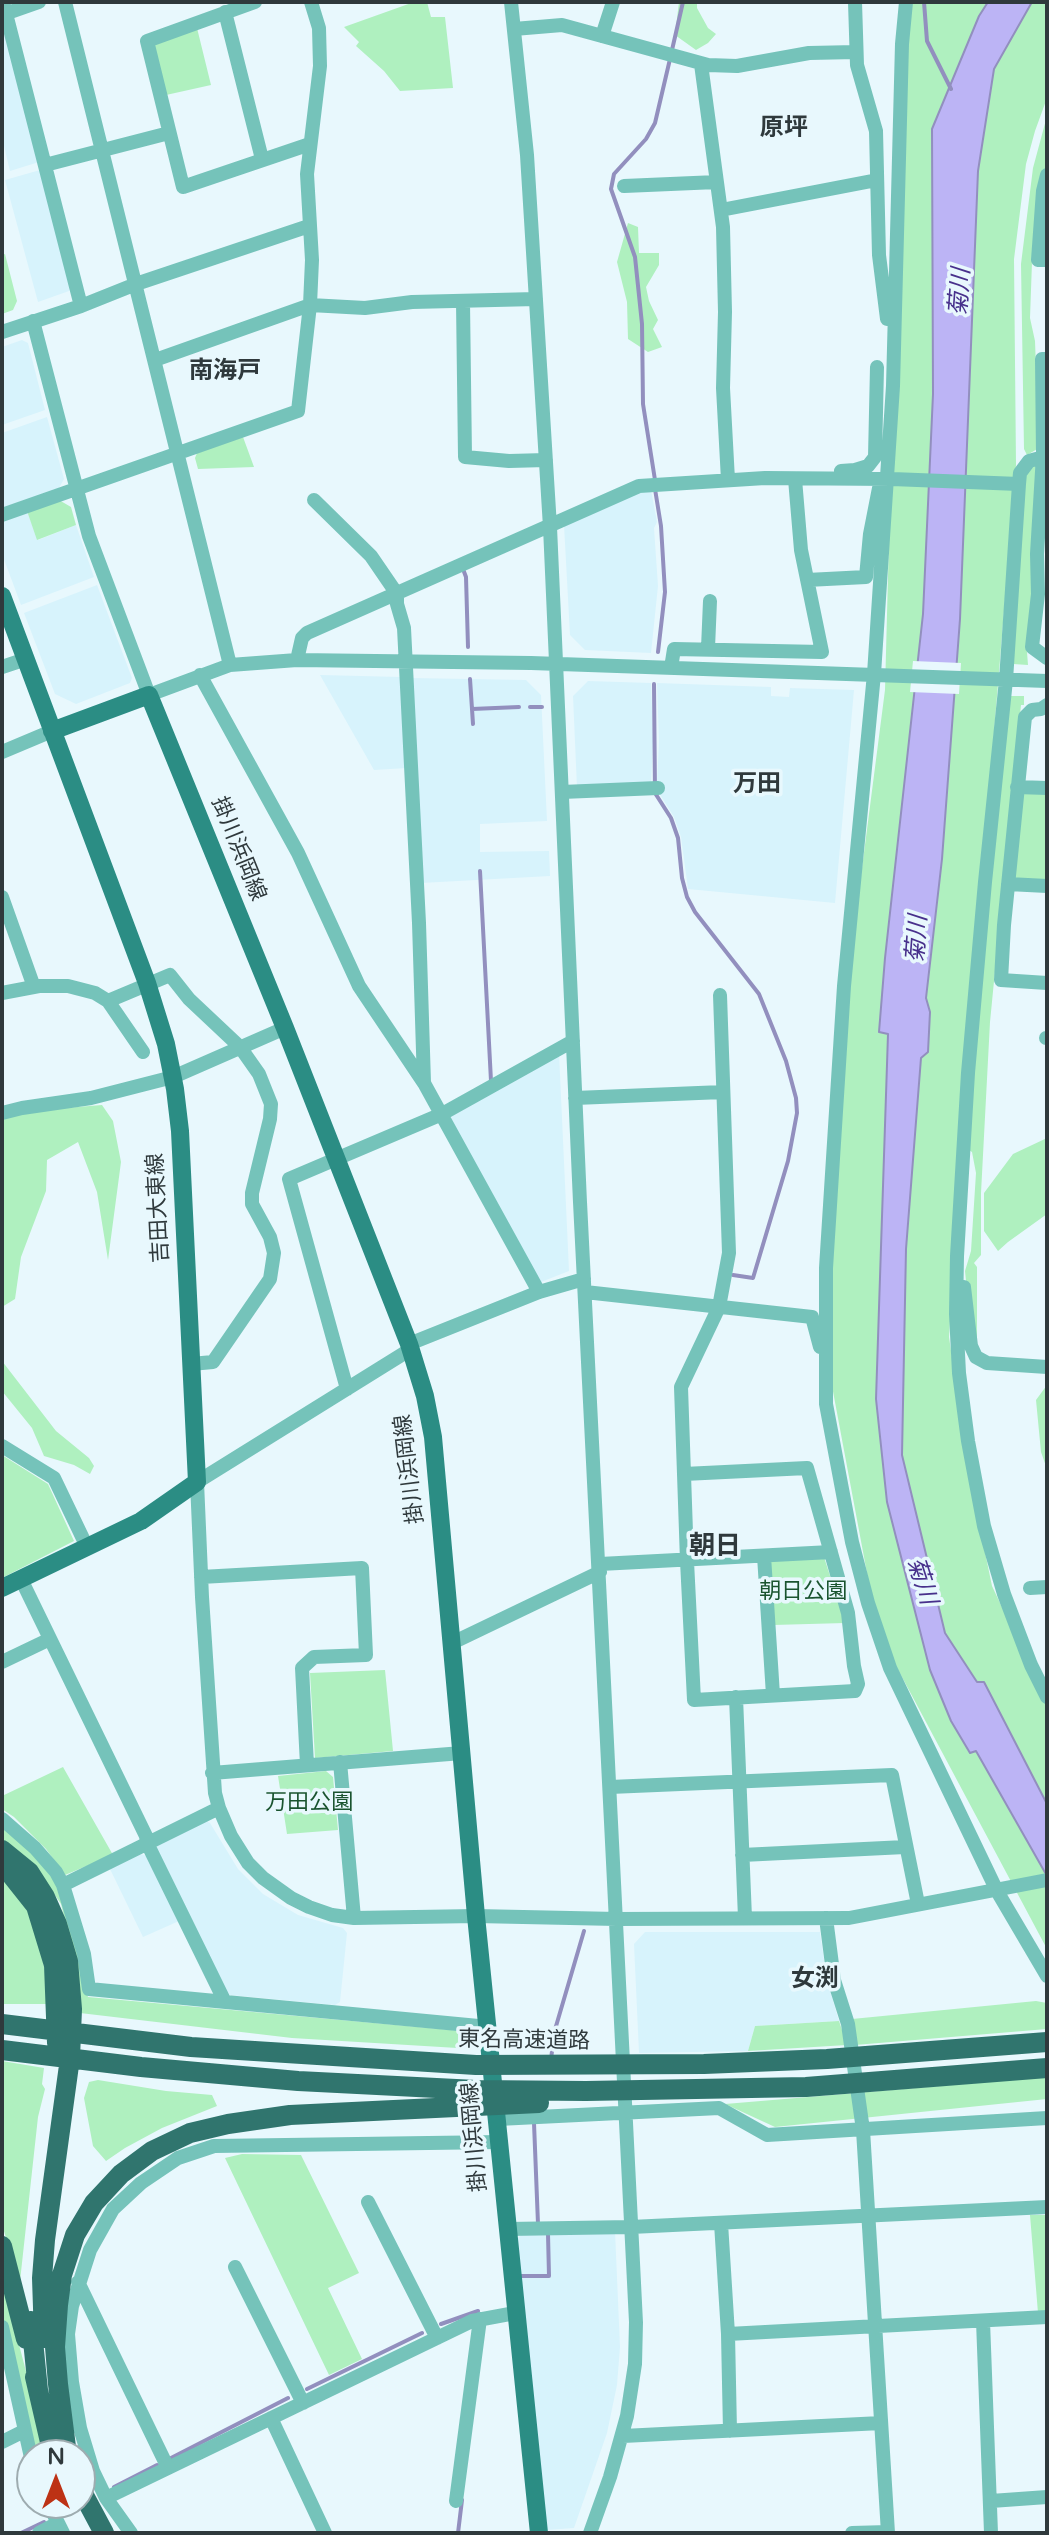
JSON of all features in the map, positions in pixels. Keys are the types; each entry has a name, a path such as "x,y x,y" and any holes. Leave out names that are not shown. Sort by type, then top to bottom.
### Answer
{"highway":[{"path":"2,1850 29,1872 45,1897 68,1961 72,2009 70,2058 42,2278 45,2345 53,2404 63,2439"},
{"path":"2,1867 36,1906 54,1965 57,2007 55,2074 30,2261 29,2295 38,2390"},
{"name":"東名高速道路","path":"2,2022 25,2028 191,2047 476,2065 661,2065 827,2059 1047,2042"},
{"path":"12,2051 478,2097"},
{"path":"65,2439 55,2347 62,2275 75,2235 94,2203 121,2174 152,2151 190,2133 290,2115 478,2097 806,2087 1047,2068"},
{"path":"2,2246 49,2439"}],"main road":[{"path":"2,596 52,731 149,695"},
{"name":"掛川浜岡線","path":"149,695 285,1028 410,1347 425,1396 433,1437 476,1916 539,2533"},
{"name":"吉田大東線","path":"52,731 161,1023 173,1077 180,1131 197,1482"},
{"path":"2,1588 141,1521 197,1482"}],"street":[{"path":"39,2 3,10 81,306"},
{"path":"65,2 230,665"},
{"path":"255,2 147,41 183,187 310,144"},
{"path":"2,515 298,411 312,260 307,174 320,66 319,28 311,2"},
{"path":"511,2 527,155 550,527 636,2322 635,2364 623,2436 590,2533"},
{"path":"602,36 613,2"},
{"path":"855,2 857,65 876,131 879,255 893,367"},
{"path":"906,2 902,44 893,367 877,674 844,986 826,1268 826,1404 852,1542 890,1668 1000,1890 1047,1976"},
{"path":"225,12 262,159"},
{"path":"514,29 562,25 701,64 737,66 809,53 856,52"},
{"path":"701,64 721,210 725,312 723,388 728,480"},
{"path":"45,165 169,133"},
{"path":"1047,175 1038,260 1047,260"},
{"path":"721,210 877,180"},
{"path":"624,186 717,182"},
{"path":"2,332 309,226"},
{"path":"155,360 310,305 365,308 412,302 536,299"},
{"path":"463,302 465,457 546,460"},
{"path":"33,321 89,536 149,695 230,665 297,660 1047,681"},
{"path":"1047,359 1042,359 1045,456 1042,554 1032,647 1047,658"},
{"path":"765,478 804,472 855,470 868,466 875,457 877,367"},
{"path":"1045,456 1029,461 1016,484 1004,680 968,1073 956,1314 959,1373 984,1526 1004,1594 1047,1697"},
{"path":"297,660 302,638 307,633 639,486 765,478 1016,484"},
{"path":"668,668 674,649 822,652 801,550 795,479"},
{"path":"807,580 866,577 870,534 887,479"},
{"path":"314,500 371,556 397,594 404,628 424,1083"},
{"path":"708,648 710,601"},
{"path":"2,667 26,659"},
{"path":"200,675 298,853 359,986 424,1083 539,1292"},
{"path":"1047,705 1032,710 1025,717 1001,980 1047,983"},
{"path":"2,752 52,731"},
{"path":"1017,787 1047,788"},
{"path":"562,792 655,788"},
{"path":"1008,884 1047,886"},
{"path":"2,897 34,987"},
{"path":"108,1001 170,975 189,999 240,1047 259,1074 271,1104 252,1193 252,1204 270,1237 274,1253 270,1279 218,1357 213,1362 191,1364"},
{"path":"2,993 34,987 68,986 95,993 108,1001 143,1052"},
{"path":"684,1474 807,1468 848,1613 858,1684 855,1691 694,1700 687,1561 684,1474 681,1387 719,1307 729,1253 720,995"},
{"path":"2,1113 91,1098 173,1077 285,1028"},
{"path":"347,1389 289,1179 442,1114 573,1041"},
{"path":"575,1098 723,1092"},
{"path":"957,1256 971,1346 976,1357 987,1363 1047,1367"},
{"path":"826,1367 812,1317 719,1307 584,1286 539,1292 410,1347 197,1482 212,1773 219,1808 231,1836 255,1871 272,1886 320,1911 354,1918 826,1918 876,1915 1047,1880"},
{"path":"2,1446 54,1478 87,1547"},
{"path":"452,1643 600,1568 831,1552"},
{"path":"992,1553 1004,1569 1047,1675"},
{"path":"764,1556 773,1695"},
{"path":"201,1577 362,1568 366,1655 314,1657 302,1668 307,1765"},
{"path":"21,1579 225,2002"},
{"path":"1030,1588 1047,1587"},
{"path":"2,1662 50,1639"},
{"path":"736,1697 745,1918"},
{"path":"212,1773 462,1753"},
{"path":"340,1762 354,1918"},
{"path":"610,1787 892,1775 918,1904"},
{"path":"63,1885 219,1808"},
{"path":"2,1819 35,1848 63,1885 84,1954 89,1989 489,2027"},
{"path":"742,1855 905,1847"},
{"path":"826,1918 834,1980 848,2024 863,2130 888,2532 852,2533"},
{"path":"498,2119 719,2108 767,2135 1047,2118"},
{"path":"131,2533 106,2498 93,2471 80,2428 68,2334 78,2282 90,2250 113,2209 141,2183 178,2158 214,2146 500,2142"},
{"path":"368,2202 437,2338"},
{"path":"508,2229 631,2227 1047,2207"},
{"path":"721,2223 730,2431"},
{"path":"235,2267 303,2403"},
{"path":"78,2282 168,2468"},
{"path":"106,2498 437,2338 480,2319 515,2313"},
{"path":"728,2334 1047,2317"},
{"path":"456,2501 480,2319"},
{"path":"983,2321 991,2533"},
{"path":"2,2327 5,2356 26,2439"},
{"path":"271,2418 325,2533"},
{"path":"623,2436 881,2423"},
{"path":"2,2442 24,2431"},
{"path":"991,2501 1047,2497"},
{"path":"39,2533 60,2528"}],"shaded area":[{"path":"2,34 5,35 39,162 10,171 2,146"},
{"path":"40,170 71,286 69,291 38,302 5,180"},
{"path":"22,340 28,343 45,410 2,425 2,347"},
{"path":"47,417 64,479 59,488 2,508 2,433"},
{"path":"651,490 657,522 654,528 658,586 651,653 585,650 570,635 564,525"},
{"path":"27,511 38,540 76,525 94,577 21,605 2,554 2,520"},
{"path":"97,585 132,678 130,683 76,704 55,694 24,613"},
{"path":"320,675 402,677 407,768 374,770"},
{"path":"411,678 526,680 541,695 547,821 480,824 480,852 549,851 550,876 421,883"},
{"path":"588,681 651,683 651,783 577,788 573,696"},
{"path":"657,683 771,687 771,696 789,697 790,688 854,690 835,903 688,889 681,837 657,784"},
{"path":"559,1053 569,1271 541,1282 446,1116"},
{"path":"205,1820 210,1823 238,1869 263,1894 298,1915 343,1928 347,1933 340,2002 335,2005 230,1995 227,1992 156,1849 158,1844"},
{"path":"140,1854 147,1856 179,1921 143,1937 110,1869"},
{"path":"645,1932 820,1932 827,1980 839,2021 755,2026 748,2051 639,2053 634,1944"},
{"path":"615,2231 620,2347 617,2385 607,2433 574,2528 547,2530 517,2239 521,2235"}],"green space":[{"path":"414,2 427,2 431,17 445,17 453,88 400,91 384,71 356,46 359,42 344,27"},
{"path":"679,2 697,2 708,28 716,34 696,50 675,35"},
{"path":"906,2 1047,2 1047,98 1026,164 1014,259 1016,465 963,1109 949,1337 969,1475 992,1586 1047,1703 1047,1949 878,1632 826,1354 842,1023 885,690 902,44"},
{"path":"197,28 211,85 166,95 154,47 157,42"},
{"path":"1047,116 1047,161 1032,262 1030,318 1035,341 1039,448 1027,455 1024,449 1021,264 1033,168"},
{"path":"628,223 638,227 639,253 659,253 659,265 646,287 658,320 653,329 662,347 648,352 628,339 627,302 617,262"},
{"path":"5,254 17,301 13,310 2,314 2,255"},
{"path":"243,437 254,467 198,469 197,453"},
{"path":"1036,463 1028,665 1013,664 1020,499 1028,469"},
{"path":"59,500 71,507 76,525 37,540 27,511"},
{"path":"1010,696 1024,696 1024,705 1021,705 990,1022 981,1255 974,1263 977,1267 977,1349 971,1330 965,1271 971,1251 976,1173 972,1152 967,1149"},
{"path":"1027,791 1047,792 1047,881 1013,879 1021,795"},
{"path":"102,1105 113,1121 121,1162 108,1260 97,1192 78,1142 47,1160 46,1191 21,1257 15,1299 2,1307 2,1113"},
{"path":"1047,1138 1047,1214 998,1251 984,1231 984,1193 1013,1154"},
{"path":"2,1361 56,1431 89,1458 94,1466 90,1474 74,1465 44,1456 32,1428 2,1391"},
{"path":"1047,1385 1047,1469 1041,1452 1036,1400"},
{"path":"2,1455 48,1484 74,1541 2,1578"},
{"name":"朝日公園","path":"824,1557 845,1623 773,1625 769,1561"},
{"path":"385,1670 393,1751 315,1758 310,1673"},
{"path":"63,1767 113,1855 65,1875 46,1849 2,1809 2,1796"},
{"name":"万田公園","path":"326,1771 333,1777 338,1830 287,1834 278,1776"},
{"path":"2,1825 40,1858 67,1901 88,1997 473,2032 474,2049 292,2038 80,2013 78,1974 61,1904 34,1864 2,1840"},
{"path":"2,1876 33,1914 45,1971 47,2004 2,2004"},
{"path":"1036,2001 1047,2003 1047,2029 855,2045 852,2019"},
{"path":"839,2021 847,2045 748,2051 755,2026"},
{"path":"2,2061 44,2068 42,2084 45,2089 38,2117 20,2281 2,2225"},
{"path":"1047,2077 1047,2099 775,2127 725,2104"},
{"path":"98,2080 212,2095 217,2106 162,2128 106,2161 93,2146 84,2098 89,2082"},
{"path":"242,2154 301,2155 359,2273 328,2288 362,2359 329,2375 225,2158"},
{"path":"1030,2215 1047,2215 1047,2313 1038,2313"},
{"path":"2,2280 44,2439 28,2439 2,2328"}],"water":[{"name":"菊川","path":"988,2 1032,2 994,69 978,171 960,619 942,859 926,998 930,1012 928,1052 921,1058 906,1249 902,1455 945,1633 977,1682 984,1682 1047,1804 1047,1876 976,1751 970,1753 951,1721 930,1670 887,1502 876,1399 888,1034 879,1032 923,614 933,394 932,129 979,16"}],"pier":[{"path":"913,661 961,663 959,694 910,692"}],"waterway":[{"path":"672,50 683,2"},
{"path":"924,2 927,41 951,89"},
{"path":"655,480 643,404 642,324 635,257 611,189 614,174 646,139 655,123 670,59"},
{"path":"655,489 665,592 658,652"},
{"path":"463,569 466,577 468,647"},
{"path":"470,679 473,724"},
{"path":"654,684 655,793 671,818 678,838 687,897 695,912 759,994 786,1061 796,1098 797,1113 788,1161 753,1278 733,1275"},
{"path":"472,709 519,707"},
{"path":"530,707 542,707"},
{"path":"480,871 491,1081"},
{"path":"551,2060 554,2033 584,1931"},
{"path":"534,2123 538,2224"},
{"path":"520,2276 549,2276 548,2234"},
{"path":"441,2324 478,2311"},
{"path":"307,2389 422,2333"},
{"path":"171,2458 288,2398"},
{"path":"114,2487 157,2465"},
{"path":"458,2533 462,2500"},
{"path":"21,2533 44,2522"}],"district":[{"name":"原坪","path":"784,129"},
{"name":"南海戸","path":"225,372"},
{"name":"万田","path":"757,785"},
{"name":"朝日","path":"715,1547"},
{"name":"女渕","path":"815,1980"}]}
